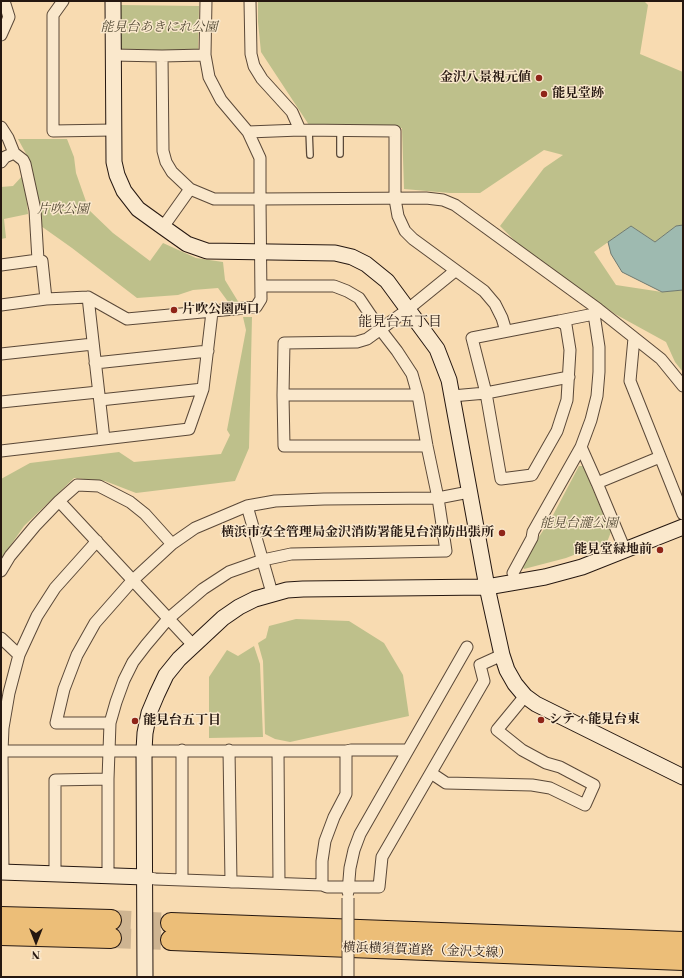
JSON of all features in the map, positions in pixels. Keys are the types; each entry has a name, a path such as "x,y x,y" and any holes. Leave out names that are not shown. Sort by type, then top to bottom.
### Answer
{"highway":[{"path":"1,912 108,931"},
{"path":"1,917 108,931"},
{"path":"1,935 108,931"},
{"path":"1,949 108,931"},
{"name":"横浜横須賀道路（金沢支線）","path":"683,942 171,936 260,944 683,960"}],"street":[{"path":"1,35 9,17 4,1"},
{"path":"63,1 53,15 53,131 113,130"},
{"path":"113,1 114,162 117,176 124,191 138,209 187,244 207,251 335,253 352,257 366,264 387,281 437,349 449,380 487,587 506,670 525,696 536,704 683,777"},
{"path":"1,305 46,299 88,297 127,319 256,307 261,300 260,158 248,132 221,100 209,77 205,55 206,1"},
{"path":"250,1 251,54 254,66 262,79 292,112 305,130"},
{"path":"113,54 162,56 205,55"},
{"path":"162,56 163,151 166,162 172,172 190,189 214,199 426,198 442,200 455,205 661,359 683,386"},
{"path":"1,127 8,138 7,157"},
{"path":"248,132 305,130 395,131 395,199 398,216 405,231 413,239 455,271 484,291 495,304 502,318 506,331"},
{"path":"1,146 7,157"},
{"path":"7,157 23,160 25,164 35,210 38,260"},
{"path":"163,227 190,189"},
{"path":"1,265 38,260 42,261 46,299"},
{"path":"426,446 284,446 284,343 357,342 367,338 407,310 455,271"},
{"path":"108,876 108,779 110,723 124,680 133,662 168,619 203,588 229,572 263,560 291,554 317,552 446,551 438,498 426,446 418,394 412,374 397,351 359,298 347,291 334,286 261,286"},
{"path":"88,297 104,439"},
{"path":"560,321 566,325 570,350 567,400 557,431 532,475 501,479 486,392 472,338 560,321 596,311"},
{"path":"513,573 532,538 533,532 581,447 591,420 597,396 600,372 596,311"},
{"path":"1,451 189,429 203,389 212,312"},
{"path":"634,338 630,381 660,457 679,490 683,514"},
{"path":"1,354 93,344"},
{"path":"95,363 208,351"},
{"path":"452,396 486,392 569,376"},
{"path":"1,402 203,389"},
{"path":"283,395 418,394"},
{"path":"581,447 626,550"},
{"path":"597,482 660,457"},
{"path":"1,571 10,556 35,526 77,485 99,486 130,502 145,514 172,544"},
{"path":"110,723 56,723 64,689 77,655 94,623 132,581 172,544 195,528 247,506 282,500 438,498 469,492"},
{"path":"59,501 193,645"},
{"path":"247,506 272,593"},
{"path":"144,977 145,733 156,694 166,675 193,645 223,618 239,606 255,599 272,593 303,588 487,587 545,577 582,567 683,527"},
{"path":"97,541 55,588 37,616 19,656 8,693 3,728 2,751 2,872 279,883 322,885 327,887 379,887 382,857 484,681 480,665 502,655"},
{"path":"1,638 19,656"},
{"path":"348,977 348,887 354,850 360,834 467,647"},
{"path":"431,773 446,782 532,785 550,788 585,805 594,785 560,767 546,763 522,750 497,730 525,696"},
{"path":"182,750 182,880"},
{"path":"229,750 231,882"},
{"path":"2,751 408,750"},
{"path":"278,751 279,883"},
{"path":"322,885 322,861 325,841 334,816 346,794 346,751"},
{"path":"55,874 55,780 108,779"}],"lane":[{"path":"305,130 310,156"},
{"path":"340,131 340,154"}],"green space":[{"path":"258,1 644,1 648,5 640,54 683,72 683,225 676,226 655,242 631,226 594,252 616,285 662,292 683,290 683,372 675,362 666,342 615,314 517,243 500,226 544,168 563,155 544,150 480,193 450,193 404,189 402,128 309,125 261,52 258,22"},
{"name":"能見台あきにれ公園","path":"120,5 199,6 198,51 120,50"},
{"name":"片吹公園","path":"18,139 67,139 74,157 76,173 89,210 113,233 150,261 163,243 196,258 223,262 225,280 239,303 229,303 218,288 193,290 178,295 137,298 41,226 30,161"},
{"path":"24,174 28,214 4,219 6,238 1,239 1,187 13,186"},
{"path":"243,317 252,317 249,448 235,481 136,493 105,481 74,478 24,526 1,559 1,479 30,463 119,452 134,462 221,454 230,435 227,430 246,330"},
{"name":"能見台瀧公園","path":"579,466 583,466 611,532 607,542 566,558 524,569 521,564 552,517"},
{"path":"296,619 349,621 384,643 403,675 409,716 290,742 275,739 265,734 263,661 258,643 266,638 269,626"},
{"path":"254,646 260,664 263,737 209,738 209,677 227,650 238,656"}],"water":[{"path":"683,225 683,290 662,292 622,272 611,254 608,242 631,226 655,242 676,226"}],"tunnel":[{"path":"111,920 171,923"},
{"path":"111,938 171,940"}],"place":[{"name":"金沢八景視元値","path":"539,78"},
{"name":"能見堂跡","path":"544,94"},
{"name":"片吹公園西口","path":"174,310"},
{"name":"横浜市安全管理局金沢消防署能見台消防出張所","path":"502,533"},
{"name":"能見堂緑地前","path":"660,550"},
{"name":"シティ能見台東","path":"541,720"},
{"name":"能見台五丁目","path":"135,721"}],"district":[{"name":"能見台五丁目","path":"400,323"}]}
